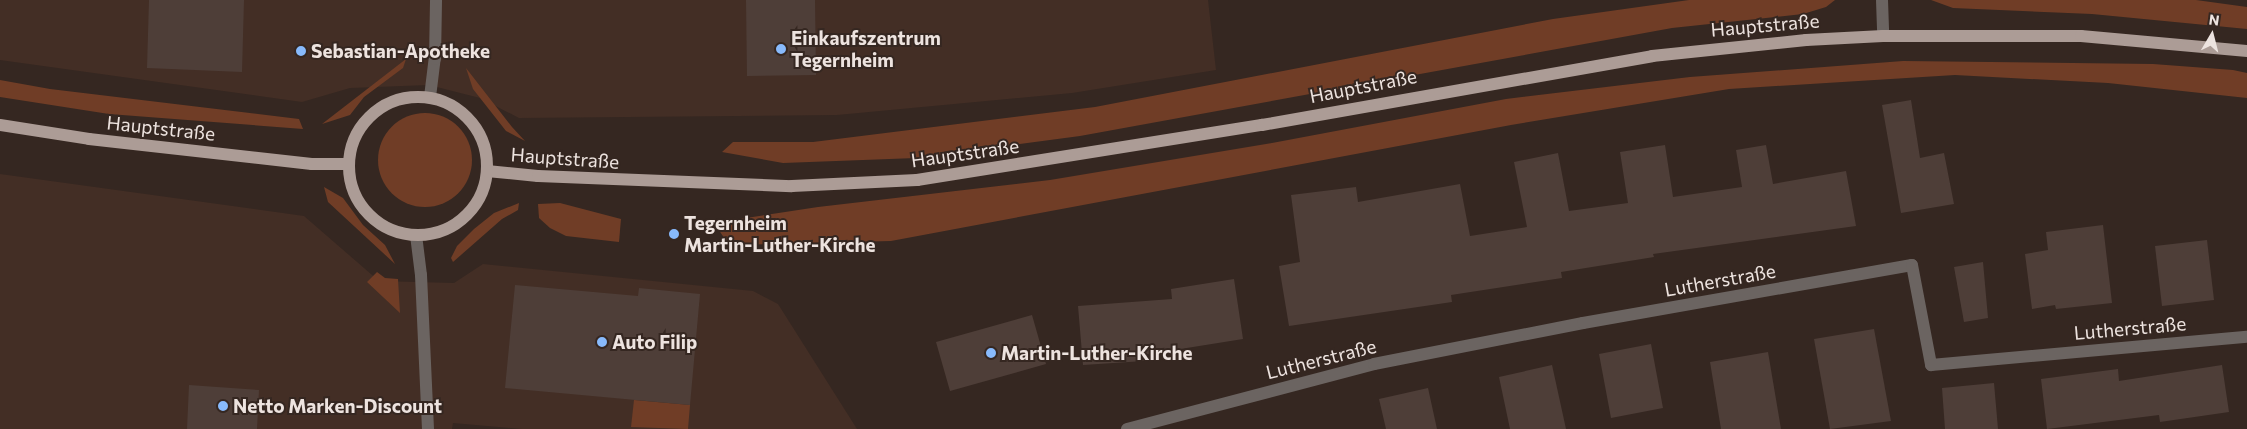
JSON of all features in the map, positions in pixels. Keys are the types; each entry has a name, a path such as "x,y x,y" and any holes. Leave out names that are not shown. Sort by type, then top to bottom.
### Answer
{"main road":[{"name":"Hauptstraße","path":"487,171 558,177 792,186 917,180 1253,126 1652,56 1738,46 1883,36 2081,36 2247,52"},
{"path":"406,97 430,97 449,104 466,115 478,132 486,151 487,171 483,192 467,214 437,233 416,235 394,231 375,221 360,205 350,185 348,164 353,140 365,120 384,105 406,97"},
{"name":"Hauptstraße","path":"0,125 89,139 312,164 348,164"}],"street":[{"path":"430,97 435,59 436,0"},
{"path":"1882,0 1883,36"},
{"path":"416,235 421,275 428,429"},
{"name":"Lutherstraße","path":"1126,429 1374,364 1583,322 1912,265 1931,365 2247,336"}],"shaded area":[{"path":"0,0 1208,0 1216,70 1072,93 837,115 519,118 480,98 429,85 350,88 302,102 0,60"},
{"path":"1689,0 1835,0 1826,7 1803,14 1672,28 1080,136 916,158 783,163 722,152 733,142 813,142 1095,107 1553,19"},
{"path":"1931,0 2196,0 2247,7 2247,29 2092,14 1953,8"},
{"path":"406,59 403,68 364,97 350,115 322,124"},
{"path":"1903,61 2153,64 2233,70 2247,73 2247,98 2108,83 1955,75 1729,89 1511,125 891,241 729,245 714,223 818,207 1050,180 1272,143 1506,99 1690,77"},
{"path":"466,68 525,141 506,131 473,89"},
{"path":"0,80 50,89 299,119 303,129 109,114 0,97"},
{"path":"425,113 443,116 458,127 469,142 472,160 469,178 458,193 443,204 425,207 407,204 392,193 381,178 378,160 381,142 392,127 407,116"},
{"path":"0,174 304,216 379,281 454,283 483,264 753,291 778,304 857,429 522,429 453,423 452,429 0,429"},
{"path":"324,187 343,198 363,225 385,245 395,264 328,202"},
{"path":"519,203 518,210 502,219 453,262 451,258 457,246 474,229 494,213"},
{"path":"560,203 621,219 619,242 566,236 550,228 539,218 538,204"},
{"path":"377,272 385,278 398,279 400,313 367,282"},
{"path":"634,400 690,405 688,429 631,427"}],"building":[{"path":"149,0 244,0 242,72 147,68"},
{"name":"Einkaufszentrum Tegernheim","path":"746,0 815,0 816,75 747,76"},
{"path":"1911,100 1920,158 1944,153 1954,204 1901,213 1882,105"},
{"path":"1665,145 1673,197 1742,187 1736,150 1766,145 1773,184 1846,171 1856,226 1653,254 1654,257 1561,272 1562,278 1451,295 1452,302 1289,326 1279,266 1300,262 1291,195 1356,187 1358,202 1460,184 1470,236 1527,227 1514,162 1558,153 1569,211 1628,203 1620,152"},
{"path":"2103,225 2112,303 2056,309 2055,305 2032,309 2025,254 2048,250 2046,232"},
{"path":"2207,240 2214,300 2162,306 2155,246"},
{"path":"1983,262 1988,318 1964,322 1954,267"},
{"path":"1234,279 1243,339 1143,355 1144,361 1083,365 1078,306 1172,299 1171,289"},
{"name":"Auto Filip","path":"515,285 638,296 639,288 700,294 690,405 505,388"},
{"name":"Martin-Luther-Kirche","path":"1032,315 1046,364 950,391 936,342"},
{"path":"1874,329 1891,421 1830,429 1814,339"},
{"path":"1651,344 1663,408 1611,418 1599,354"},
{"path":"1768,352 1781,429 1721,429 1710,362"},
{"path":"1552,365 1566,429 1510,429 1499,377"},
{"path":"2222,365 2229,412 2160,422 2159,415 2047,429 2041,379 2118,369 2119,381"},
{"path":"1994,383 1998,429 1945,429 1942,388"},
{"path":"189,385 259,390 257,429 187,429"},
{"path":"1428,388 1437,429 1386,429 1379,399"}],"place":[{"name":"Einkaufszentrum Tegernheim","path":"781,49"},
{"name":"Sebastian-Apotheke","path":"301,51"},
{"name":"Tegernheim Martin-Luther-Kirche","path":"674,234"},
{"name":"Auto Filip","path":"602,342"},
{"name":"Martin-Luther-Kirche","path":"991,353"},
{"name":"Netto Marken-Discount","path":"223,406"}]}
